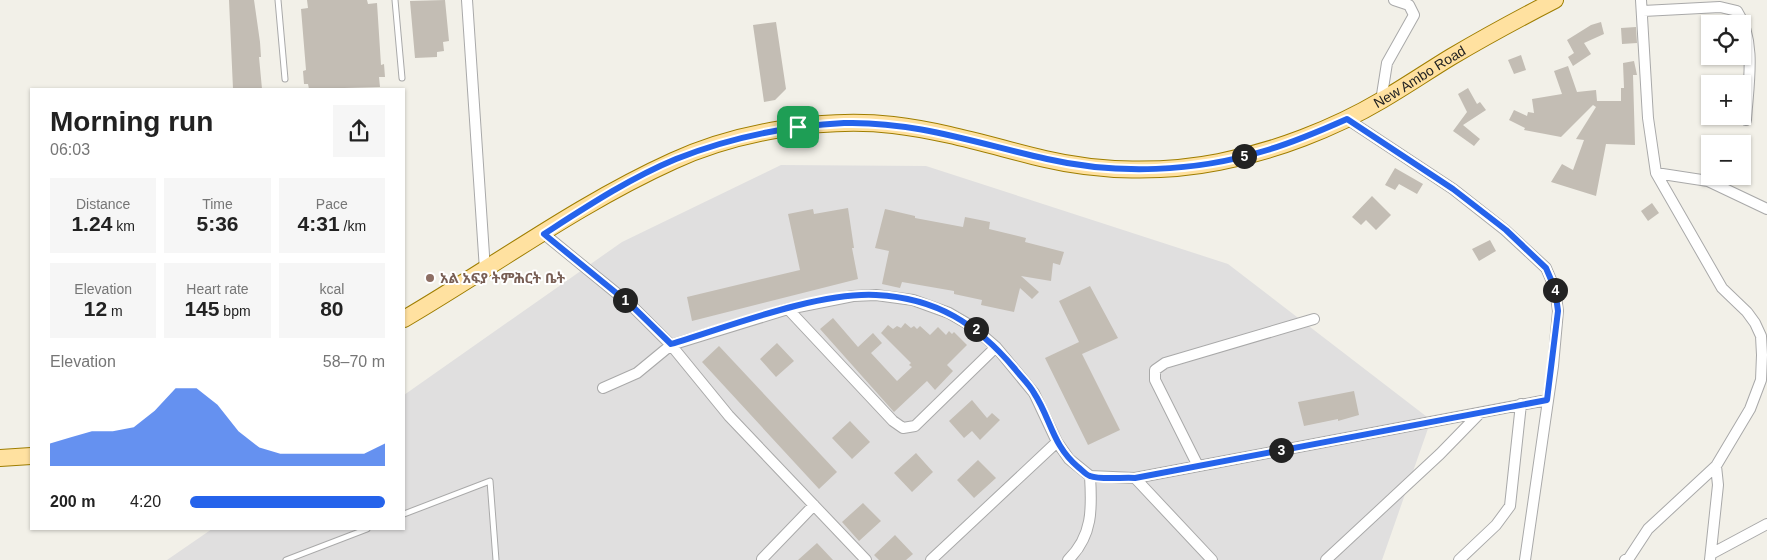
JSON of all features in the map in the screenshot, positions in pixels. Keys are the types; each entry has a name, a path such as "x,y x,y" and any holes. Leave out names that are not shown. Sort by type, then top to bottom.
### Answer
{"main road":[{"name":"New Ambo Road","path":"405,318 596,201 674,160 715,145 798,127 845,123 890,124 935,131 1048,160 1090,166 1172,168 1219,162 1264,151 1347,119 1380,101 1452,56 1555,0"},
{"path":"0,458 30,456"}],"street":[{"path":"467,0 485,270"},
{"path":"1380,101 1387,63 1414,15 1409,5 1394,0"},
{"path":"1625,560 1629,558 1648,529 1716,466 1750,409 1761,380 1760,336 1747,312 1722,288 1656,173 1648,118 1641,0"},
{"path":"1643,11 1720,7 1737,11 1743,20 1748,46 1747,75"},
{"path":"1347,119 1453,189 1506,230 1546,268 1555,289 1558,311 1525,560"},
{"path":"1656,173 1708,181 1767,209"},
{"path":"544,234 631,305 671,344 729,416 866,560"},
{"path":"603,388 637,373 671,344 788,309 853,296 876,295 913,300 949,314 973,327 996,347 1034,393 1056,442 1069,459 1090,476 1135,478 1547,400"},
{"path":"788,309 893,421 903,428 915,426 996,347"},
{"path":"1198,466 1155,380 1156,370 1165,363 1314,319"},
{"path":"1459,560 1496,525 1510,506 1521,404"},
{"path":"1326,560 1440,454 1480,413"},
{"path":"931,560 1056,442"},
{"path":"1710,557 1718,485 1716,466"},
{"path":"1068,560 1084,538 1091,522 1090,476"},
{"path":"1135,478 1207,558"},
{"path":"762,559 814,505"},
{"path":"1710,557 1767,524"}],"lane":[{"path":"278,0 285,79"},
{"path":"395,0 402,78"},
{"path":"405,514 490,481 496,560"},
{"path":"286,560 364,530"}],"shaded area":[{"path":"781,165 926,166 1228,264 1431,420 1382,560 167,560 211,530 405,530 405,394 622,242"}],"building":[{"path":"229,0 254,0 260,42 261,57 259,57 262,88 233,88"},
{"path":"307,0 367,0 368,4 377,3 381,65 384,64 385,77 379,77 380,87 309,88 308,84 304,84 303,71 306,70 301,9 308,8"},
{"path":"445,0 449,41 443,42 444,51 437,52 437,57 415,58 410,1"},
{"path":"776,22 786,89 775,100 764,102 753,25"},
{"path":"1601,22 1604,34 1584,43 1591,54 1573,66 1568,57 1574,53 1567,40 1591,25"},
{"path":"1636,27 1637,43 1622,44 1621,28"},
{"path":"1521,55 1526,70 1514,74 1508,60"},
{"path":"1634,61 1637,75 1633,75 1635,145 1606,144 1596,196 1551,182 1562,164 1573,170 1584,140 1576,139 1596,107 1593,105 1561,137 1524,130 1525,128 1509,120 1514,110 1527,116 1528,112 1534,113 1532,99 1562,94 1554,71 1568,66 1577,92 1596,90 1597,101 1621,101 1621,88 1624,88 1623,63"},
{"path":"1468,88 1477,104 1480,102 1486,110 1463,125 1480,139 1474,146 1453,131 1467,112 1458,94"},
{"path":"1395,168 1423,184 1417,194 1399,184 1395,190 1385,185"},
{"path":"1372,196 1391,215 1376,230 1366,220 1361,225 1352,217"},
{"path":"1652,203 1659,213 1648,221 1641,211"},
{"path":"848,208 854,248 852,248 858,279 692,321 687,297 800,270 788,214 813,209 814,214"},
{"path":"885,209 915,216 915,218 963,227 965,217 990,222 989,229 1026,238 1025,242 1064,252 1060,265 1053,263 1051,281 1021,276 1039,292 1032,299 1020,288 1014,312 981,305 982,300 954,294 954,291 902,282 900,288 882,284 889,251 875,248"},
{"path":"1490,240 1496,251 1479,261 1472,249"},
{"path":"1090,286 1118,338 1082,354 1120,430 1088,445 1045,358 1079,342 1059,301"},
{"path":"833,318 858,347 873,333 882,343 871,353 897,381 912,367 909,365 911,363 881,333 888,325 893,329 897,326 901,328 905,323 911,328 914,326 917,329 920,326 930,335 938,327 946,335 949,331 952,334 954,332 967,345 947,365 953,371 935,390 927,381 894,412 820,329"},
{"path":"777,343 794,361 776,377 760,359"},
{"path":"719,346 837,472 819,489 702,362"},
{"path":"1354,391 1359,415 1338,421 1338,419 1304,426 1298,402"},
{"path":"972,400 987,418 992,413 1000,420 980,440 972,431 964,438 949,421"},
{"path":"850,421 870,442 852,459 832,438"},
{"path":"916,453 933,472 912,492 894,473"},
{"path":"978,460 996,478 974,498 957,480"},
{"path":"863,503 881,521 859,541 842,522"},
{"path":"895,535 913,554 906,560 879,560 874,555"},
{"path":"817,543 833,560 798,560"}],"place":[{"name":"አል አፍያ ትምሕርት ቤት","path":"430,278"}],"route":[{"path":"1347,119 1453,189 1506,230 1546,268 1555,289 1558,311 1553,366 1547,400 1135,478 1090,476 1069,459 1056,442 1034,393 996,347 973,327 949,314 913,300 876,295 853,296 788,309 671,344 631,305 544,234 596,201 674,160 715,145 798,127 845,123 890,124 935,131 1000,146 1048,160 1090,166 1172,168 1219,162 1264,151 1347,119"}]}
